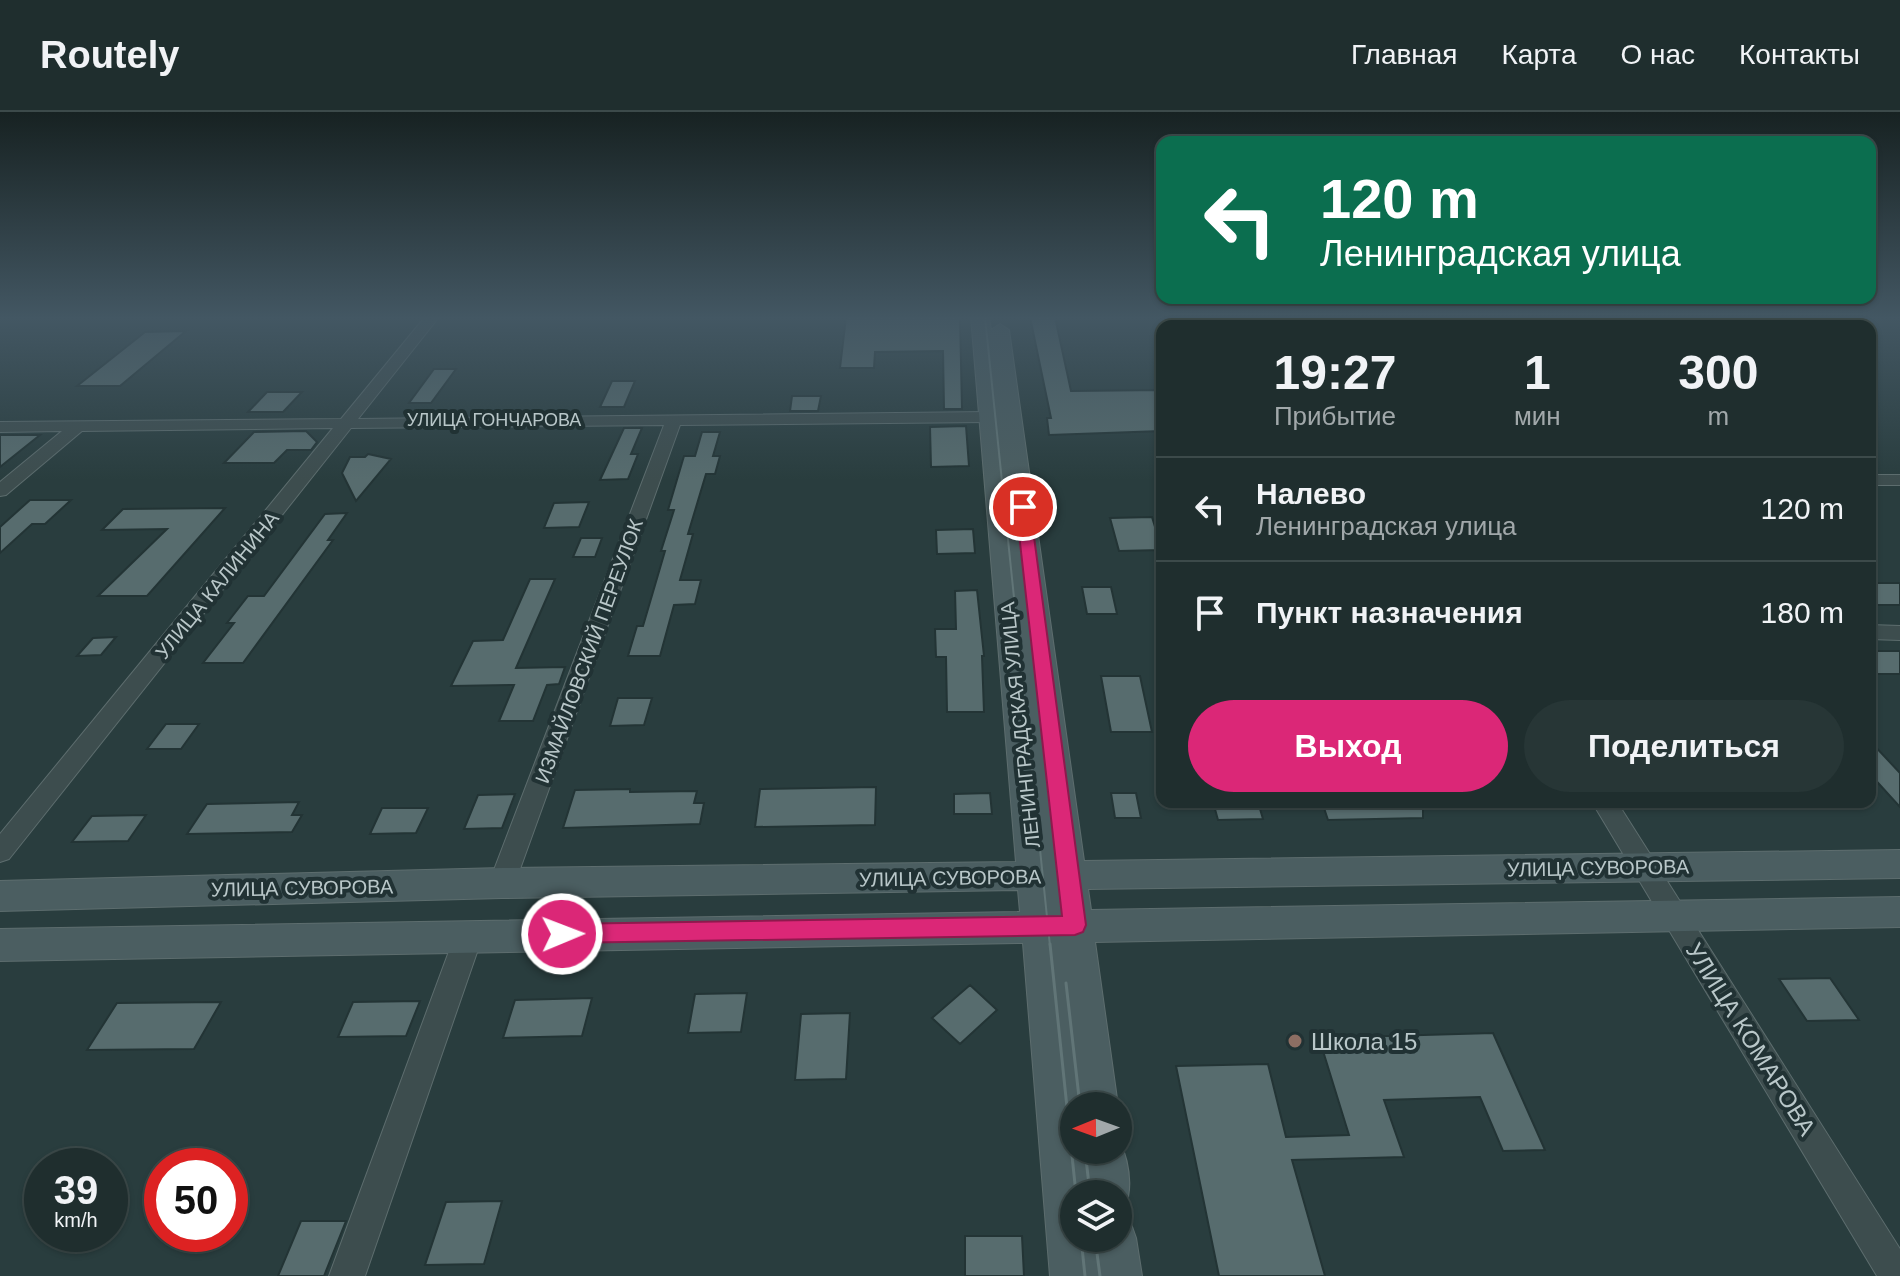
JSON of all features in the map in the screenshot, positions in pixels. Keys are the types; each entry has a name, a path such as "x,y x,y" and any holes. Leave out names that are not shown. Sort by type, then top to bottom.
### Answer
{"main road":[{"name":"ЛЕНИНГРАДСКАЯ УЛИЦА","path":"984,371 988,417 1053,877"},
{"name":"ЛЕНИНГРАДСКАЯ УЛИЦА","path":"1004,371 1058,926 1074,1276"},
{"name":"УЛИЦА СУВОРОВА","path":"0,896 502,883 1900,864"},
{"path":"0,945 1900,912"},
{"name":"ЛЕНИНГРАДСКАЯ УЛИЦА","path":"1058,926 1094,1092"},
{"path":"1115,1252 1118,1276"}],"street":[{"name":"УЛИЦА КАЛИНИНА","path":"0,852 389,371"},
{"name":"УЛИЦА ГОНЧАРОВА","path":"0,427 350,421 988,417"},
{"name":"ИЗМАЙЛОВСКИЙ ПЕРЕУЛОК","path":"502,883 674,419"},
{"path":"0,491 77,427"},
{"path":"1876,480 1900,480"},
{"path":"1876,632 1900,633"},
{"name":"УЛИЦА КОМАРОВА","path":"1608,808 1897,1276"},
{"path":"347,1276 469,935"}],"building":[{"path":"95,371 138,371 120,386 77,386"},
{"path":"432,371 454,371 431,403 409,403"},
{"path":"943,371 961,371 962,409 944,409"},
{"path":"1041,371 1067,371 1071,391 1156,390 1156,431 1049,435 1047,418 1051,418"},
{"path":"612,381 635,381 624,407 600,407"},
{"path":"267,392 302,392 283,412 248,412"},
{"path":"792,396 821,396 818,411 790,411"},
{"path":"966,426 969,466 931,467 930,427"},
{"path":"624,428 642,428 631,454 638,454 628,479 600,480"},
{"path":"306,431 317,442 311,450 287,450 274,463 224,463 254,432"},
{"path":"702,432 720,432 713,456 720,456 715,474 706,474 688,534 693,534 680,580 701,580 695,604 674,605 660,656 628,656 637,626 643,626 665,551 661,551 674,510 668,510 684,456 695,456"},
{"path":"0,435 40,435 0,467"},
{"path":"368,454 391,459 356,501 342,473 350,457 365,457"},
{"path":"30,500 71,500 45,524 32,524 0,553 0,527"},
{"path":"589,502 579,527 544,528 554,503"},
{"path":"225,508 147,596 98,596 167,529 102,530 123,509"},
{"path":"347,513 328,540 333,540 243,663 203,663 234,623 227,623 248,596 264,596 325,514"},
{"path":"1152,517 1156,550 1119,551 1110,518"},
{"path":"973,529 975,553 937,554 936,530"},
{"path":"581,538 602,538 595,557 573,557"},
{"path":"530,579 555,579 516,668 565,667 559,684 547,685 533,721 499,721 514,685 451,686 473,641 503,640"},
{"path":"1876,583 1900,583 1900,605 1876,605"},
{"path":"1082,587 1111,587 1117,614 1087,614"},
{"path":"977,590 984,656 984,712 947,712 946,657 936,657 935,629 956,629 955,591"},
{"path":"116,637 101,655 77,656 93,638"},
{"path":"1876,651 1900,651 1900,674 1876,674"},
{"path":"1101,676 1140,676 1152,732 1111,732"},
{"path":"618,698 652,698 644,725 610,726"},
{"path":"166,724 199,724 181,749 147,749"},
{"path":"1876,747 1900,773 1900,807 1876,781"},
{"path":"876,787 875,825 755,827 760,789"},
{"path":"630,789 630,792 697,791 694,803 704,803 700,824 563,828 575,790"},
{"path":"990,793 992,814 954,814 954,794"},
{"path":"1111,793 1136,793 1141,818 1115,818"},
{"path":"515,794 502,828 464,829 478,795"},
{"path":"299,802 292,815 302,815 292,832 187,834 207,804"},
{"path":"382,808 428,808 416,833 370,834"},
{"path":"1215,808 1260,808 1263,819 1218,820"},
{"path":"1324,808 1423,808 1423,818 1328,820"},
{"path":"146,815 128,841 72,842 92,816"},
{"path":"1830,978 1859,1020 1807,1021 1779,979"},
{"path":"970,985 997,1010 960,1044 932,1018"},
{"path":"747,993 741,1032 688,1033 695,994"},
{"path":"592,998 582,1036 503,1038 515,1000"},
{"path":"420,1001 406,1036 338,1037 353,1002"},
{"path":"221,1002 194,1049 87,1050 117,1003"},
{"path":"850,1013 846,1079 795,1080 801,1014"},
{"path":"1493,1033 1545,1150 1503,1151 1480,1097 1384,1100 1404,1157 1292,1160 1325,1276 1219,1276 1176,1066 1268,1064 1286,1137 1349,1135 1319,1038"},
{"path":"502,1201 484,1264 425,1265 446,1202"},
{"path":"301,1221 346,1221 324,1276 278,1276"},
{"path":"965,1236 1022,1236 1024,1276 965,1276"}],"tram line":[{"path":"991,371 1050,946"},
{"path":"1050,944 1075,1180"},
{"path":"1066,983 1078,1092"},
{"path":"1087,1164 1088,1180"},
{"path":"1082,1252 1085,1276"},
{"path":"1097,1252 1100,1276"}],"place":[{"name":"Школа 15","path":"1295,1041"}],"route":[{"path":"562,934 1075,925 1023,507"}]}
